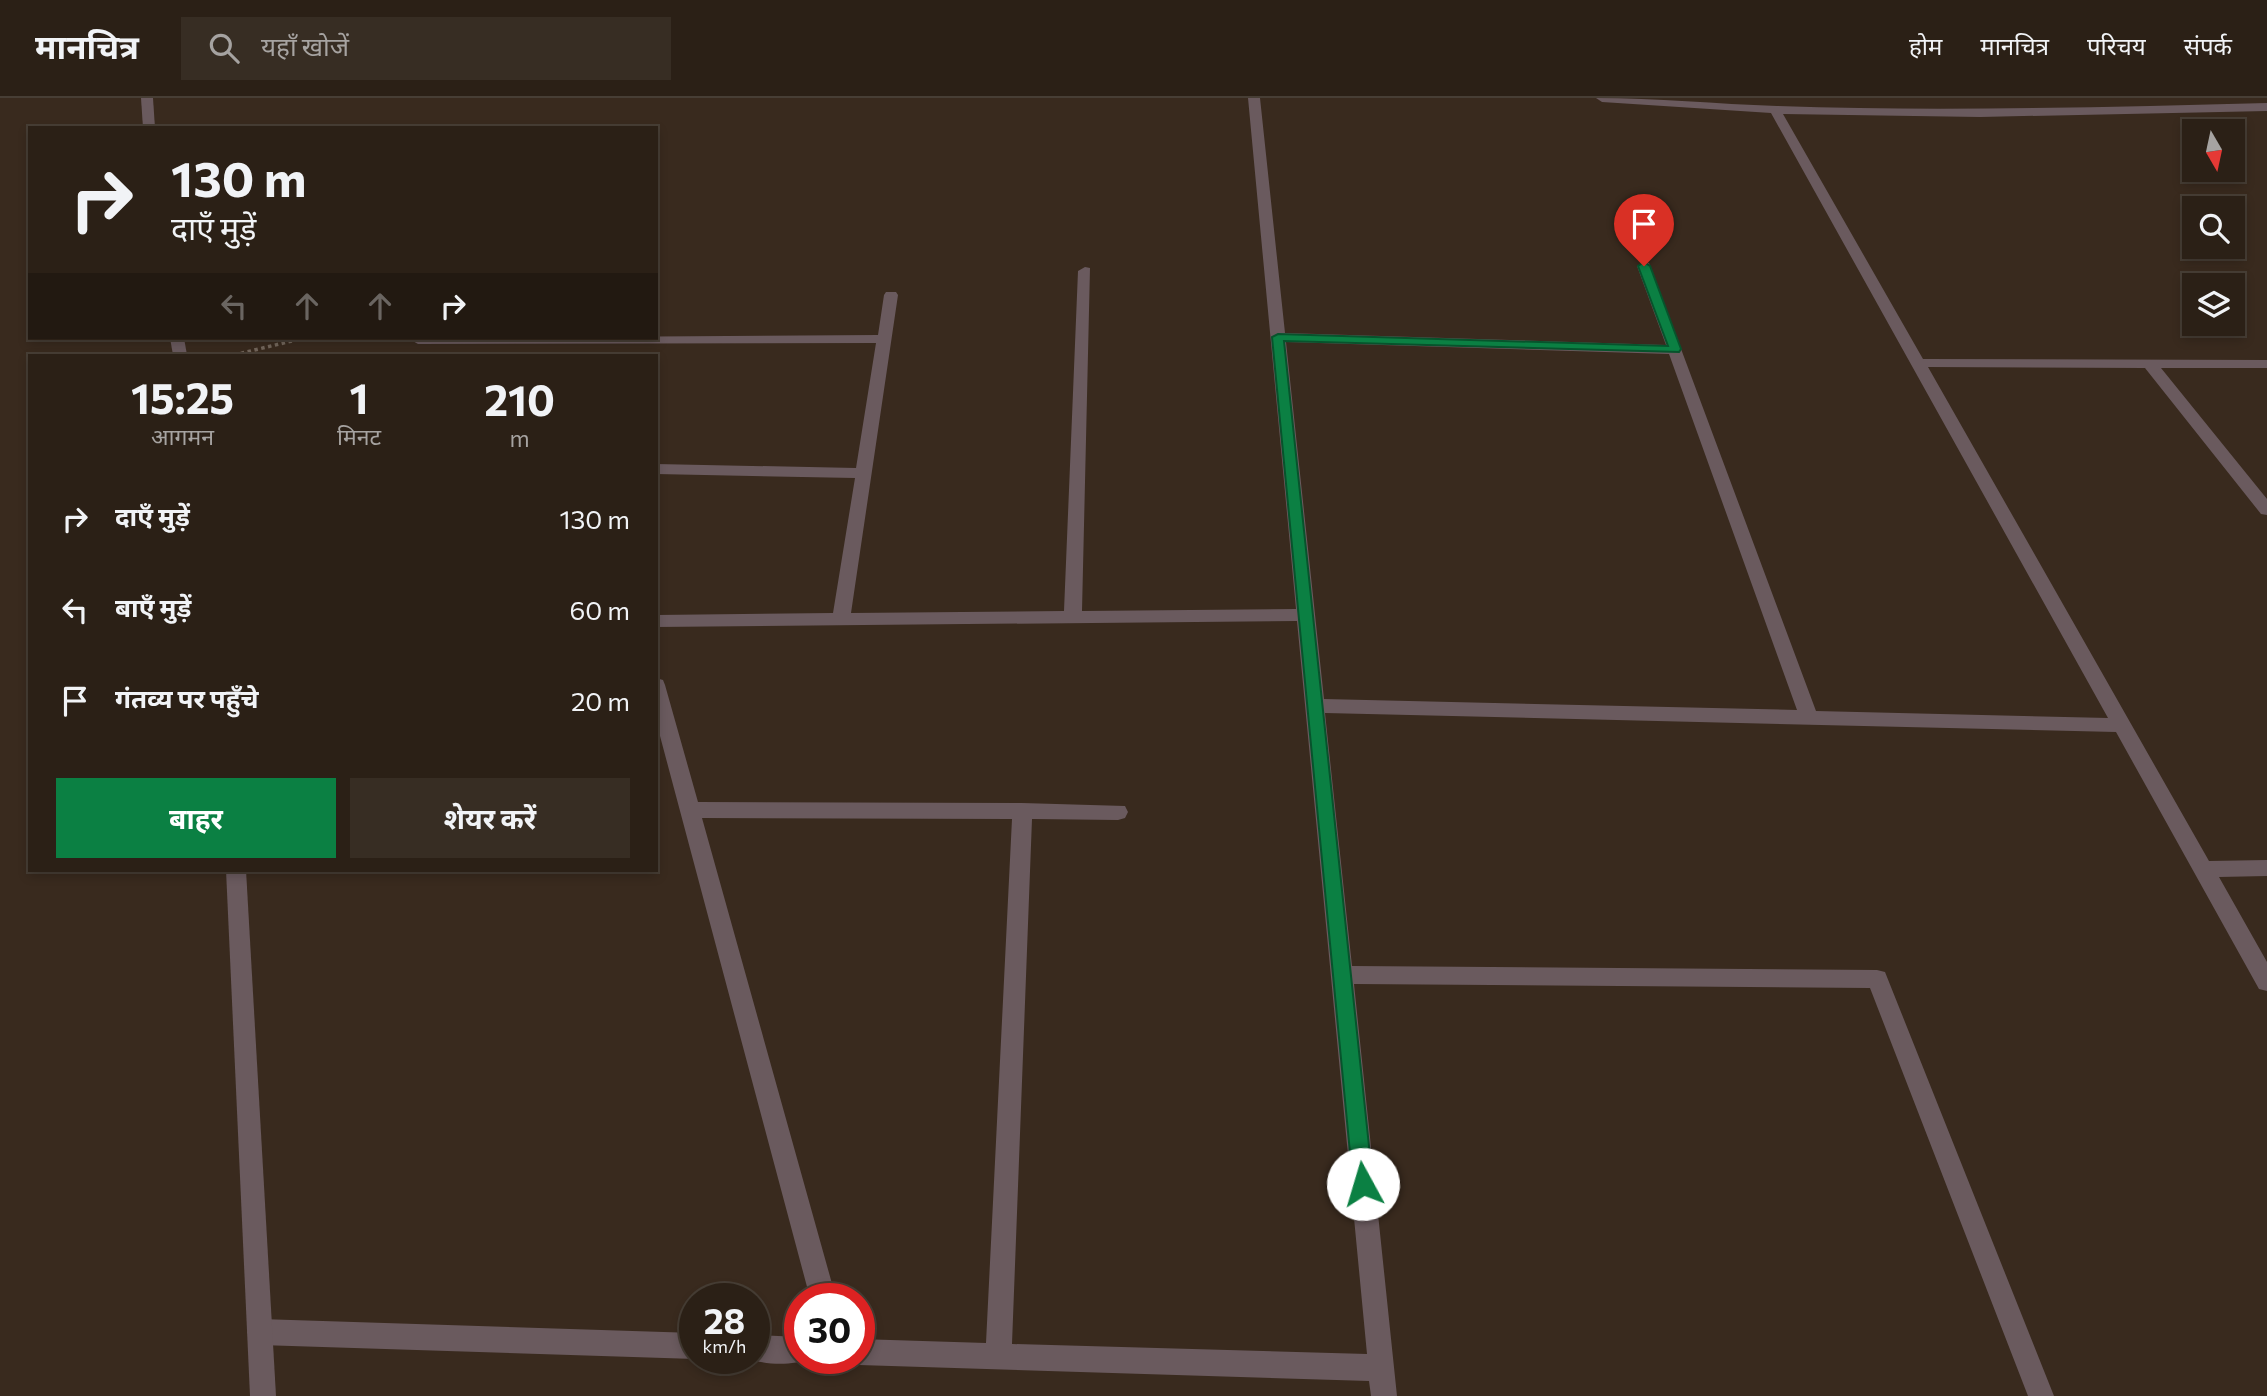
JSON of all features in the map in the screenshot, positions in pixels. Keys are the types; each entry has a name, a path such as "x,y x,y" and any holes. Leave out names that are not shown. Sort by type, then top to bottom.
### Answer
{"street":[{"path":"147,98 149,126"},
{"path":"1254,98 1384,1396"},
{"path":"1602,98 2007,113 2267,107"},
{"path":"1991,98 2007,113"},
{"path":"1762,105 1918,363 2267,982"},
{"path":"1644,266 1809,717"},
{"path":"1073,617 1085,271"},
{"path":"841,619 891,295"},
{"path":"1278,337 1675,349"},
{"path":"418,340 884,340"},
{"path":"1918,363 2267,364"},
{"path":"2150,364 2267,510"},
{"path":"658,469 864,473"},
{"path":"658,621 1306,615"},
{"path":"658,692 819,1283"},
{"path":"1315,706 2122,724"},
{"path":"691,810 1118,812"},
{"path":"998,1356 1021,811"},
{"path":"2203,869 2267,868"},
{"path":"236,872 263,1396"},
{"path":"1342,975 1877,979 2041,1396"},
{"path":"260,1332 679,1345"},
{"path":"875,1352 1381,1368"}],"path":[{"path":"238,354 296,340"}],"route":[{"path":"1363,1184 1278,337 1675,349 1644,266"}]}
